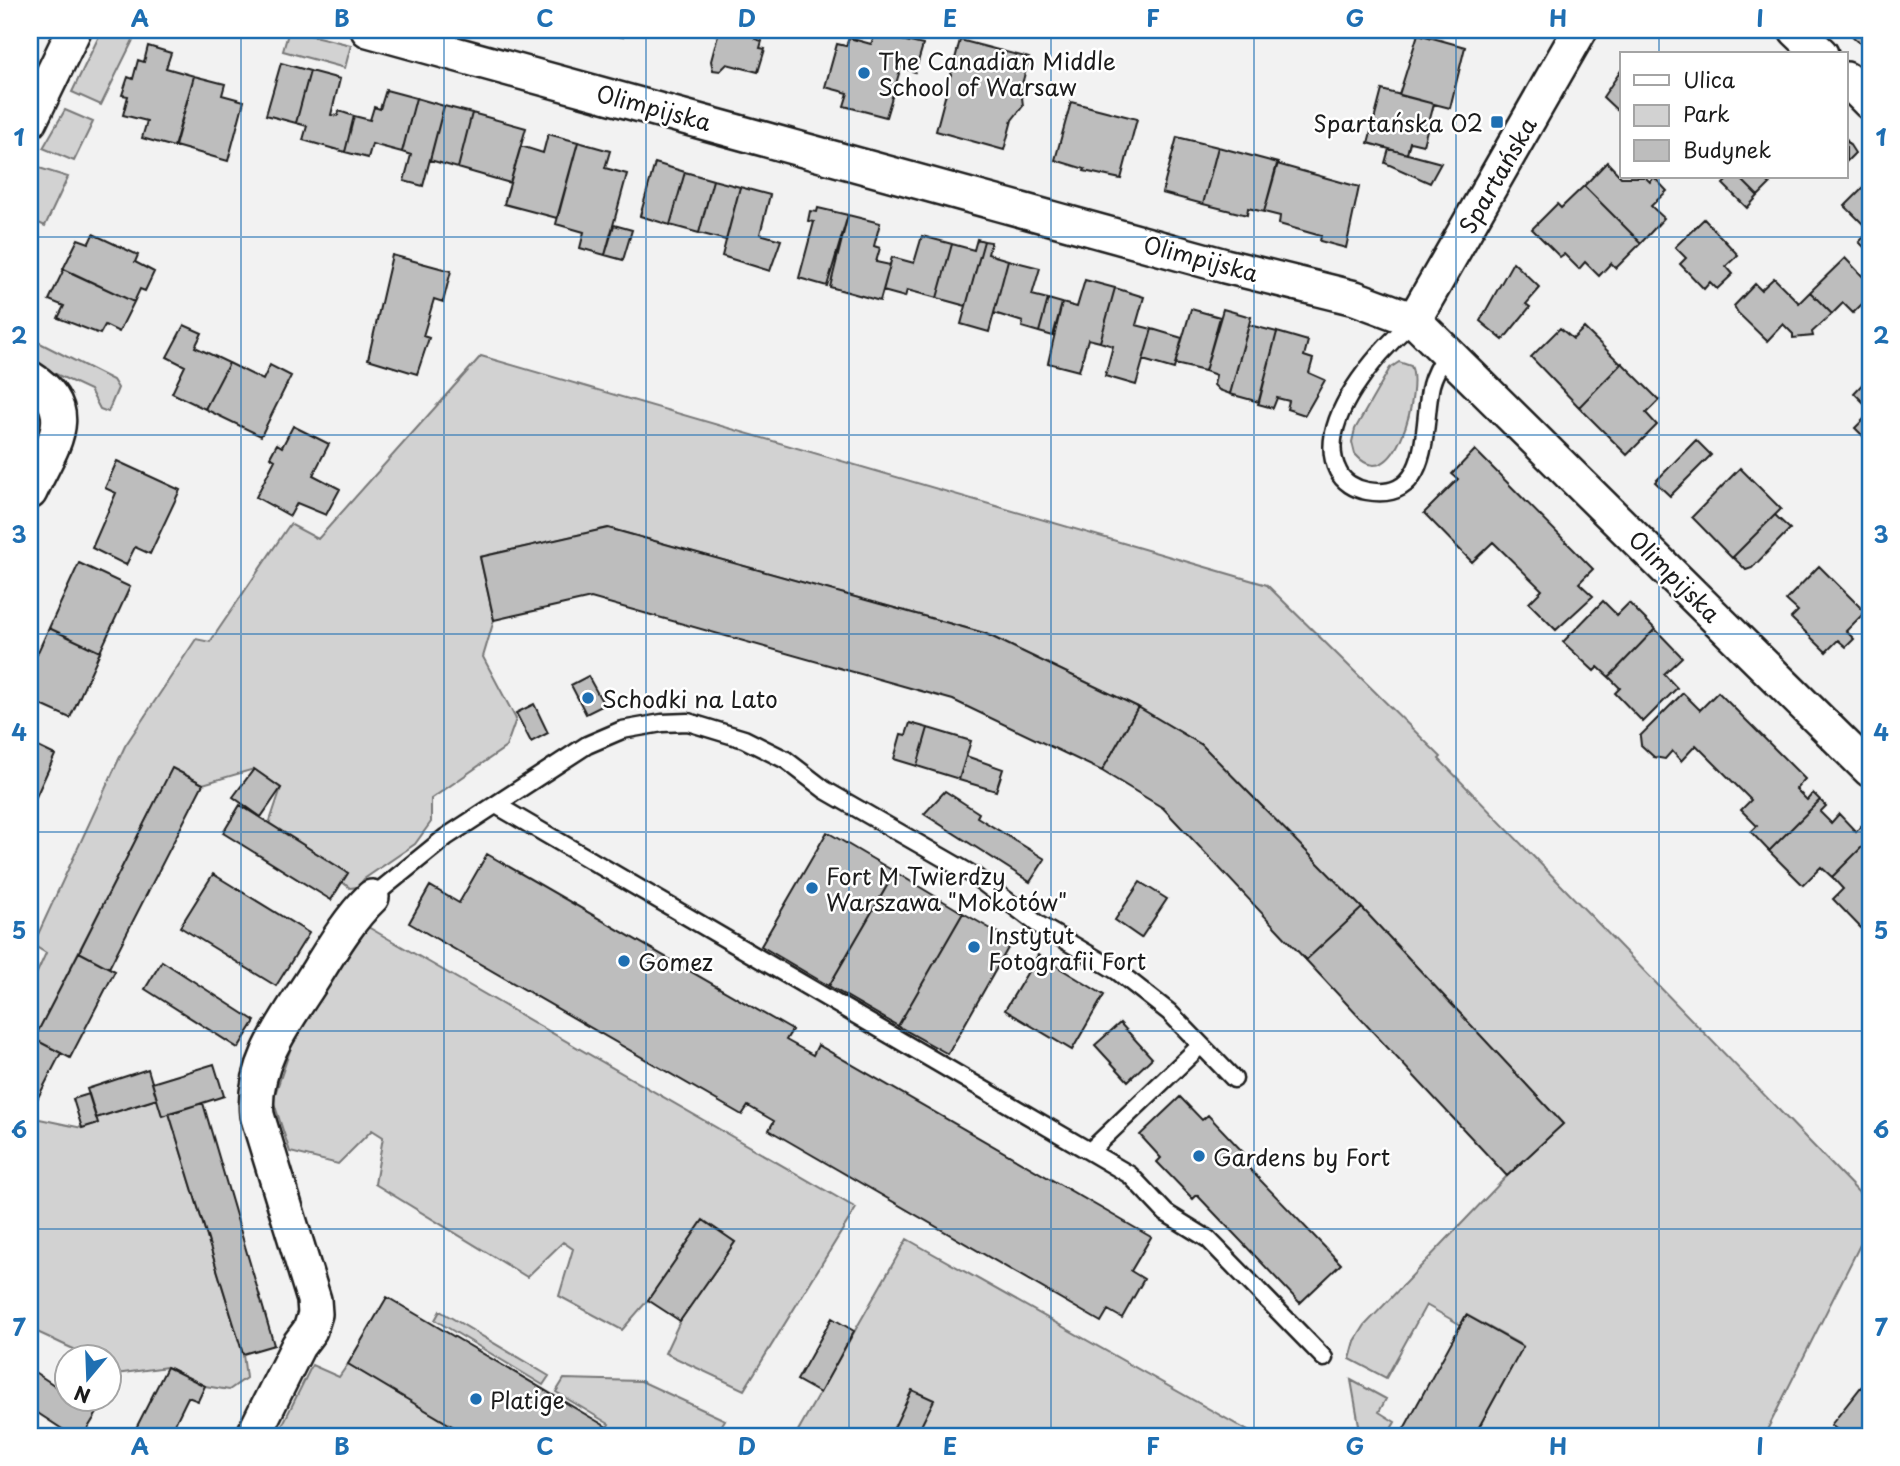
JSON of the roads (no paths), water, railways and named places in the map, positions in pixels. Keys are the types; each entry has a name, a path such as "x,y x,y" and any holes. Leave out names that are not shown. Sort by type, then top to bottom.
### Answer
{"street":[{"path":"30,121 74,30"},
{"name":"Olimpijska","path":"368,30 1225,266 1355,298 1415,320 1870,771"},
{"name":"Spartańska","path":"1415,320 1580,30"},
{"path":"1796,30 1819,52"},
{"path":"1848,81 1870,103"},
{"path":"30,378 53,395 60,411 59,428 30,492"},
{"path":"253,1436 298,1346 310,1330 315,1314 314,1300 257,1115 258,1088 272,1046 284,1024 345,931 372,897"}],"lane":[{"path":"1415,320 1374,359 1337,420 1331,451 1341,477 1352,486 1381,492 1396,488 1409,479 1419,465 1425,447 1430,388 1447,352"},
{"path":"372,897 438,843 587,745 622,730 662,723 688,722 724,732 786,760 825,790 973,875 1039,925 1116,971 1169,1012 1234,1079"},
{"path":"498,806 1130,1175 1166,1213 1208,1239 1324,1358"},
{"path":"1090,1151 1201,1045"}],"place":[{"name":"The Canadian Middle School of Warsaw","path":"864,73"},
{"name":"Spartańska 02","path":"1497,122"},
{"name":"Schodki na Lato","path":"588,698"},
{"name":"Fort M Twierdzy Warszawa \"Mokotów\"","path":"812,888"},
{"name":"Instytut Fotografii Fort","path":"974,947"},
{"name":"Gomez","path":"624,961"},
{"name":"Gardens by Fort","path":"1199,1156"},
{"name":"Platige","path":"476,1399"}]}
